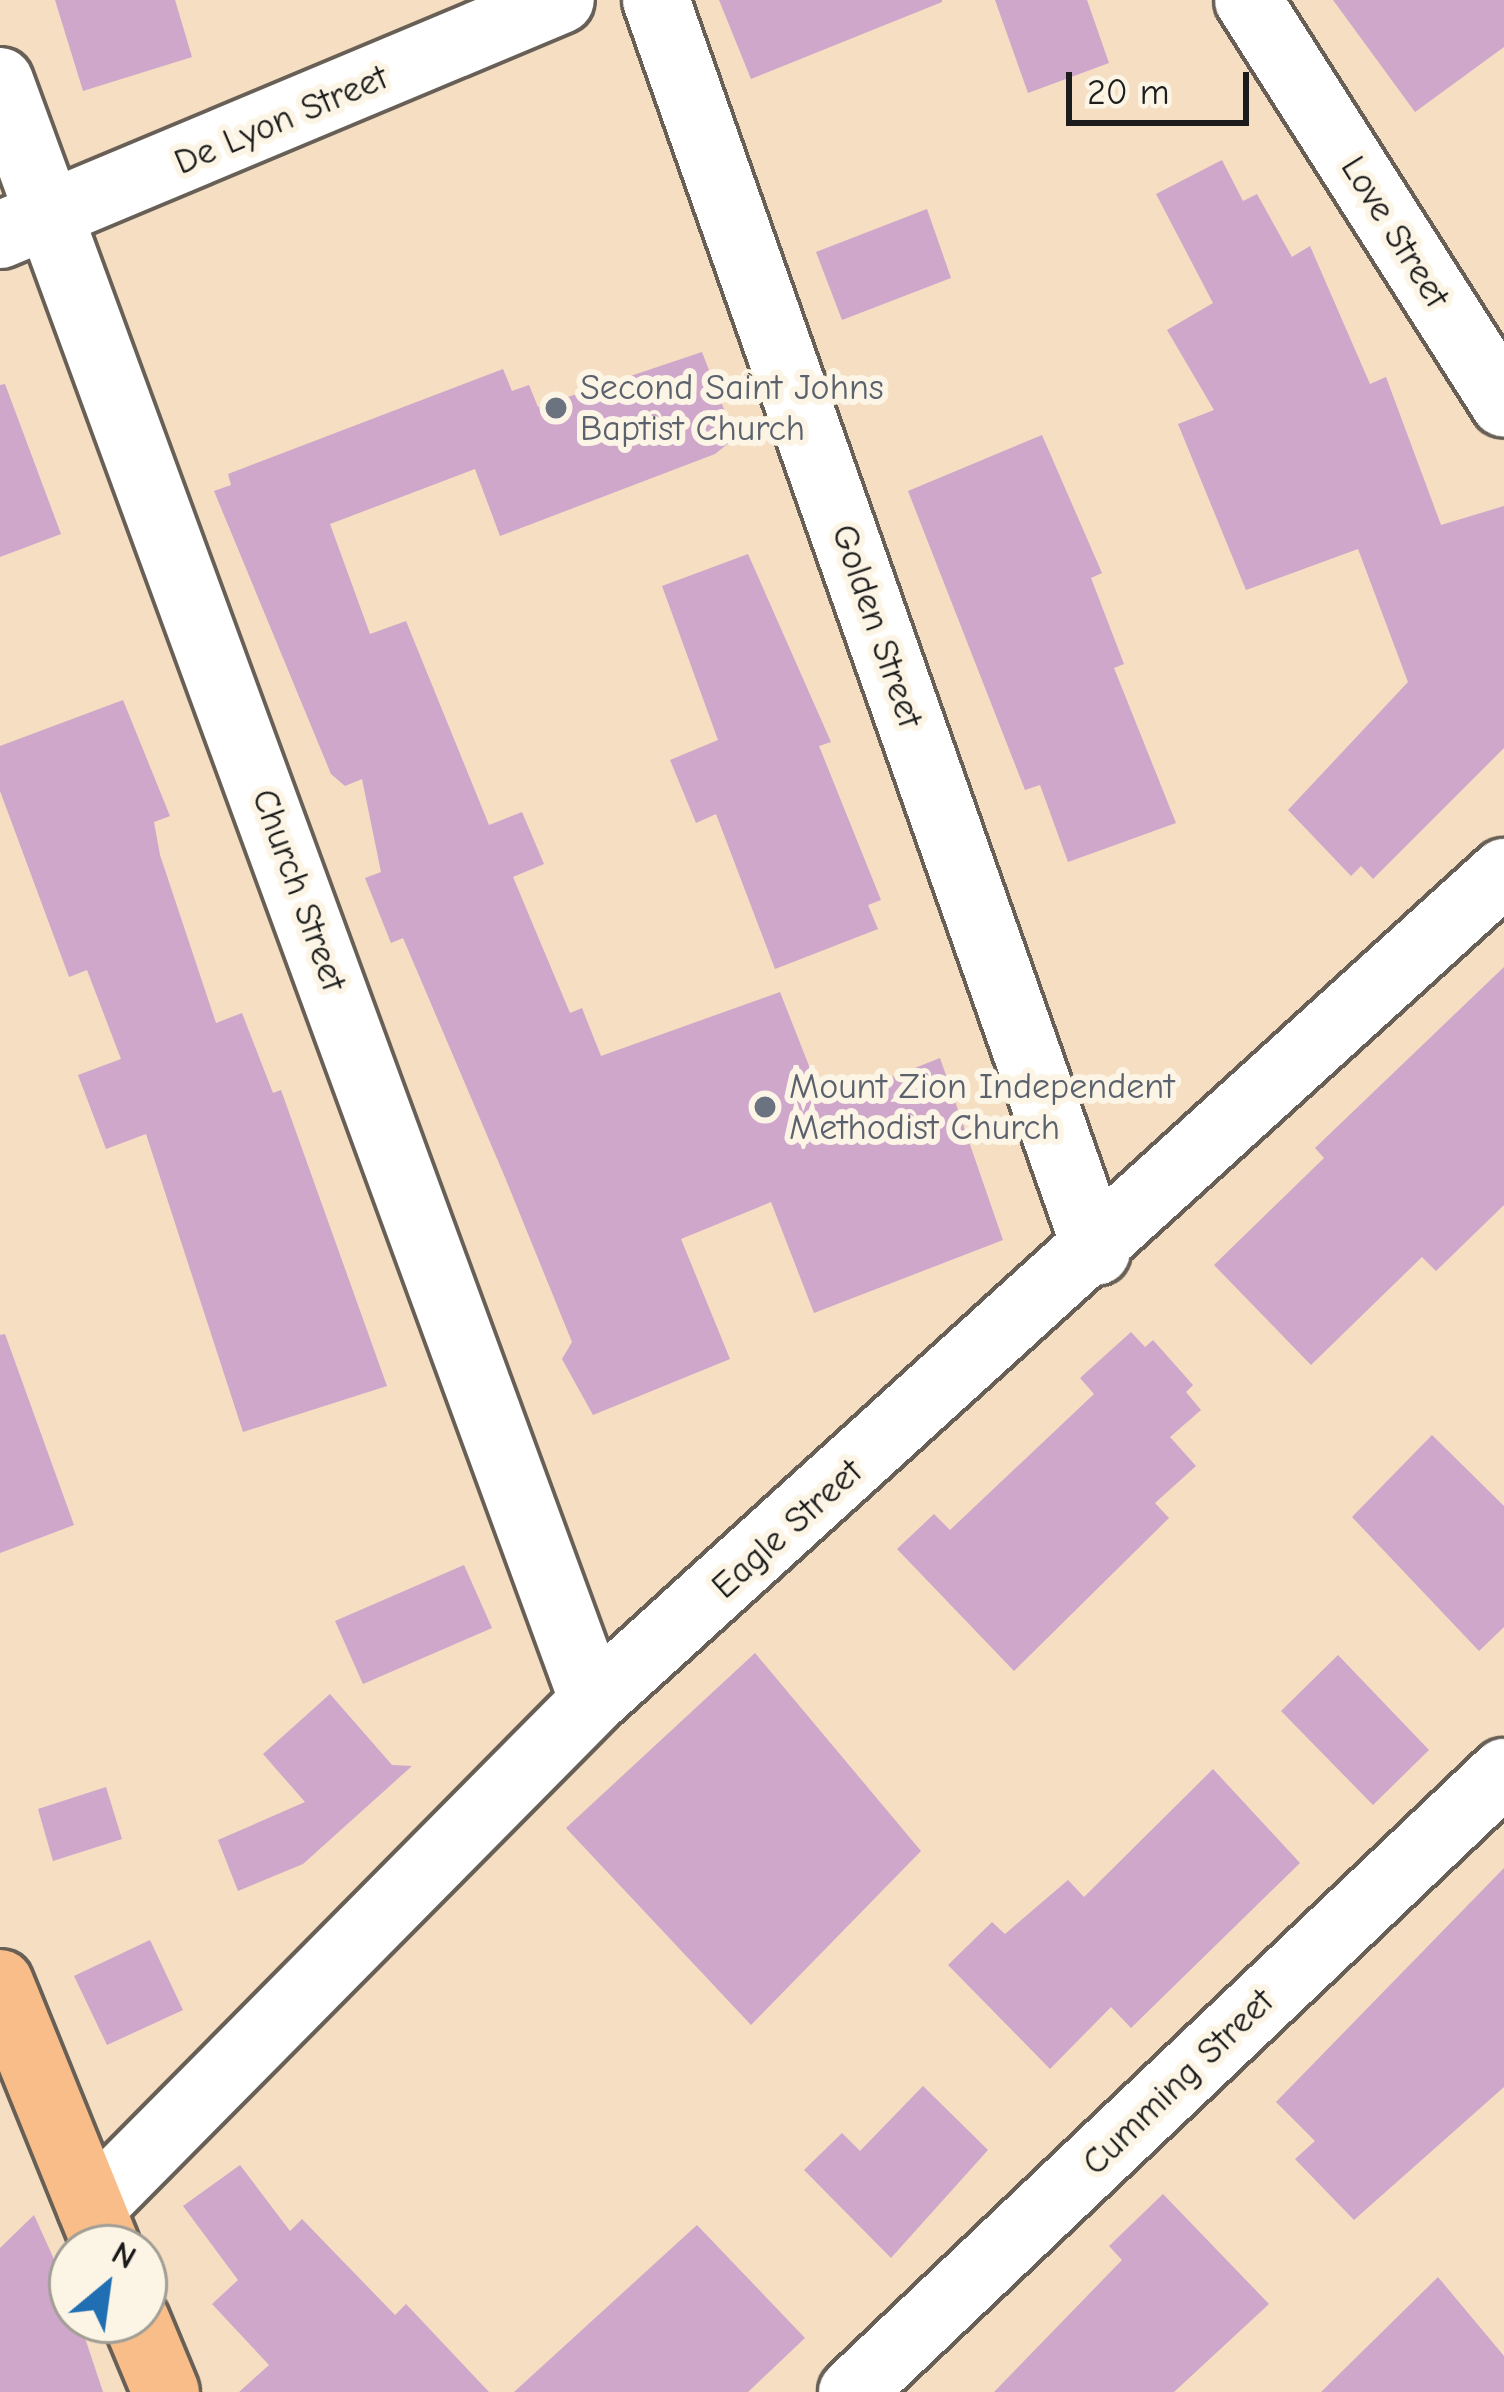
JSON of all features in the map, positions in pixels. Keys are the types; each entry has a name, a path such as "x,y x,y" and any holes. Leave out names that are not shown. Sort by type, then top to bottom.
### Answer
{"main road":[{"path":"0,1983 97,2224"},
{"path":"146,2344 166,2392"}],"street":[{"name":"De Lyon Street","path":"28,226 561,0"},
{"name":"Golden Street","path":"656,0 1097,1252"},
{"name":"Love Street","path":"1248,0 1504,404"},
{"name":"Church Street","path":"0,81 28,226 593,1701"},
{"name":"Eagle Street","path":"103,2224 593,1701 1097,1252 1504,872"},
{"name":"Cumming Street","path":"852,2392 1504,1772"}],"building":[{"path":"55,0 175,0 192,57 83,91"},
{"path":"719,0 942,0 942,2 751,79"},
{"path":"995,0 1087,0 1109,63 1028,93"},
{"path":"1333,0 1504,0 1504,47 1415,112"},
{"path":"1222,160 1243,201 1257,194 1292,257 1310,246 1370,384 1386,377 1441,525 1504,506 1504,748 1373,879 1361,866 1351,876 1288,810 1408,682 1358,549 1246,590 1178,424 1214,410 1167,330 1213,303 1156,194"},
{"path":"927,209 951,278 842,320 816,252"},
{"path":"702,352 735,438 715,454 500,536 475,469 330,524 370,634 406,621 489,825 522,812 544,864 513,877 570,1013 582,1008 601,1056 780,992 824,1104 940,1058 1003,1240 814,1313 771,1202 681,1239 730,1359 593,1415 562,1359 572,1342 504,1175 403,938 391,943 365,878 381,872 362,779 345,786 331,774 214,491 231,485 228,474 503,369 512,391 529,385 538,407"},
{"path":"5,384 61,534 0,557 0,385"},
{"path":"1042,435 1102,573 1091,578 1124,664 1114,668 1176,823 1068,862 1040,785 1025,790 908,491"},
{"path":"748,554 831,742 819,746 881,900 868,905 878,929 775,969 716,814 696,823 670,760 718,740 662,586"},
{"path":"123,700 170,816 154,822 160,855 216,1023 242,1013 273,1093 281,1090 387,1386 243,1432 146,1134 106,1149 78,1075 121,1059 87,970 69,977 0,791 0,746"},
{"path":"1504,967 1504,1205 1436,1271 1422,1257 1311,1365 1214,1265 1324,1158 1315,1148"},
{"path":"1131,1332 1145,1347 1153,1340 1193,1385 1186,1392 1201,1410 1170,1437 1196,1466 1155,1503 1169,1518 1014,1671 897,1549 934,1514 950,1530 1094,1394 1080,1378"},
{"path":"5,1334 74,1525 0,1553 0,1335"},
{"path":"1432,1435 1504,1506 1504,1627 1479,1651 1352,1517"},
{"path":"464,1565 492,1628 363,1684 335,1621"},
{"path":"755,1653 921,1851 751,2025 566,1828"},
{"path":"1338,1655 1429,1750 1373,1805 1281,1711"},
{"path":"330,1694 392,1765 412,1766 303,1864 238,1891 218,1840 305,1802 263,1754"},
{"path":"1213,1769 1300,1863 1131,2028 1111,2007 1050,2069 948,1965 992,1922 1005,1934 1068,1880 1084,1897"},
{"path":"106,1787 122,1839 53,1861 38,1809"},
{"path":"1504,1868 1504,2087 1354,2220 1295,2159 1315,2141 1276,2102"},
{"path":"150,1940 183,2010 107,2045 74,1976"},
{"path":"923,2086 988,2150 891,2258 804,2170 842,2133 860,2151"},
{"path":"240,2165 290,2231 302,2219 395,2315 406,2304 489,2392 239,2392 269,2365 212,2304 238,2280 183,2206"},
{"path":"1163,2194 1269,2304 1174,2392 994,2392 1122,2260 1109,2246"},
{"path":"34,2215 48,2246 48,2344 87,2344 103,2392 0,2392 0,2248"},
{"path":"697,2225 805,2338 748,2392 514,2392"},
{"path":"1438,2277 1504,2356 1504,2392 1321,2392"}],"place":[{"name":"Second Saint Johns Baptist Church","path":"556,408"},
{"name":"Mount Zion Independent Methodist Church","path":"765,1107"}]}
